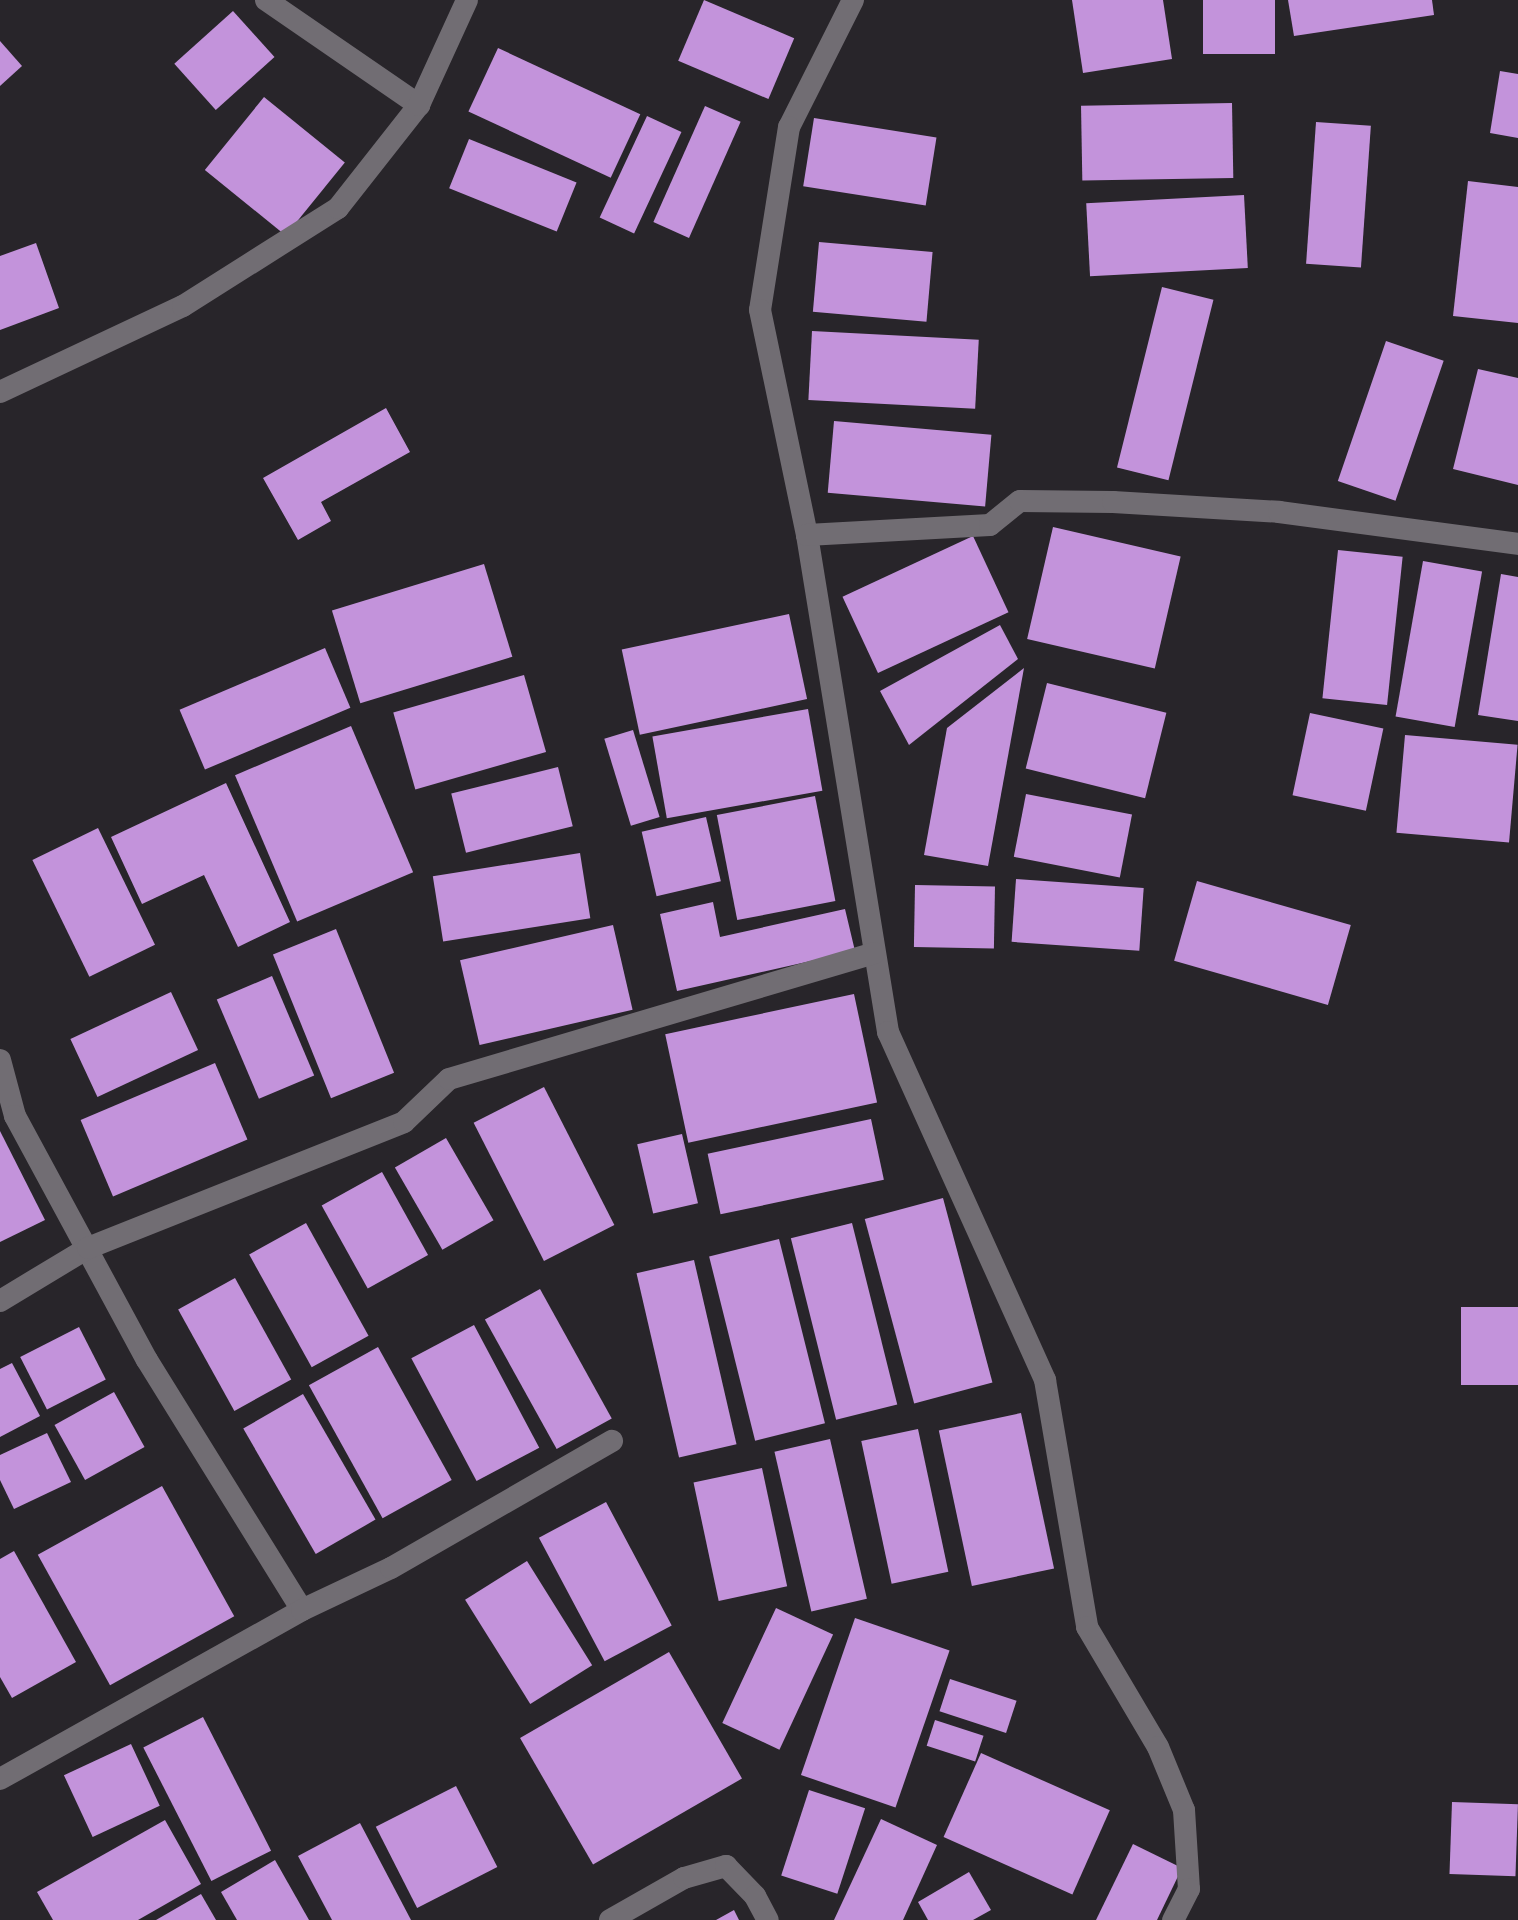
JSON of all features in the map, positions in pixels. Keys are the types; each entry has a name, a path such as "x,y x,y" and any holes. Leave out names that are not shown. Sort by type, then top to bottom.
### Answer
{"street":[{"path":"266,0 419,105"},
{"path":"0,392 183,306 338,208 419,105 467,0"},
{"path":"853,0 789,127 760,310 807,535 888,1032 1045,1380 1087,1627 1158,1747 1184,1810 1189,1889 1173,1920"},
{"path":"807,535 990,525 1020,501 1113,502 1279,512 1518,544"},
{"path":"0,1301 88,1248 404,1122 449,1079 874,953"},
{"path":"0,1060 15,1116 147,1360 302,1610"},
{"path":"0,1779 302,1610 391,1568 612,1441"},
{"path":"610,1920 684,1878 726,1866 755,1896 768,1920"}],"building":[{"path":"704,0 794,38 768,99 678,61"},
{"path":"1072,0 1163,0 1172,59 1083,73"},
{"path":"1203,0 1275,0 1275,54 1203,54"},
{"path":"1288,0 1432,0 1434,15 1294,36"},
{"path":"233,11 274,57 216,110 174,64"},
{"path":"0,41 22,66 0,86"},
{"path":"498,48 640,114 611,178 468,111"},
{"path":"1500,71 1518,74 1518,138 1490,133"},
{"path":"264,97 345,162 286,236 205,170"},
{"path":"1232,103 1233,178 1082,181 1081,106"},
{"path":"705,106 741,122 689,238 653,222"},
{"path":"647,116 681,132 634,234 600,218"},
{"path":"814,118 936,137 926,206 803,186"},
{"path":"1316,122 1371,126 1361,267 1306,264"},
{"path":"469,139 577,182 557,232 449,188"},
{"path":"1468,181 1518,187 1518,323 1453,316"},
{"path":"1244,195 1248,268 1090,276 1086,203"},
{"path":"819,242 933,252 926,322 813,312"},
{"path":"36,243 59,308 0,330 0,256"},
{"path":"1162,287 1213,300 1168,480 1117,467"},
{"path":"812,331 979,340 975,409 808,400"},
{"path":"1386,341 1444,361 1395,501 1338,481"},
{"path":"1478,369 1518,378 1518,485 1453,469"},
{"path":"386,408 410,452 321,502 331,521 298,540 263,478"},
{"path":"834,421 991,435 985,506 828,493"},
{"path":"1053,527 1181,556 1155,669 1027,639"},
{"path":"973,536 1008,612 878,673 842,597"},
{"path":"1338,550 1403,557 1387,705 1322,698"},
{"path":"1423,561 1482,571 1455,727 1396,717"},
{"path":"484,564 512,657 360,703 332,610"},
{"path":"1501,574 1518,577 1518,721 1478,715"},
{"path":"789,614 807,699 640,735 622,650"},
{"path":"1000,625 1018,659 909,745 880,691"},
{"path":"325,648 350,708 205,770 180,710"},
{"path":"1024,668 988,866 924,855 947,728"},
{"path":"524,675 546,752 415,789 393,712"},
{"path":"1047,683 1166,713 1145,798 1026,768"},
{"path":"808,709 822,791 667,818 652,736"},
{"path":"1310,713 1383,729 1366,811 1293,795"},
{"path":"351,726 413,872 297,922 235,775"},
{"path":"633,730 660,817 631,826 604,739"},
{"path":"1405,735 1518,745 1509,842 1396,833"},
{"path":"558,767 573,826 466,853 451,794"},
{"path":"226,783 290,922 238,947 204,875 142,904 111,837"},
{"path":"1026,794 1132,815 1120,877 1014,857"},
{"path":"815,796 835,901 737,920 717,815"},
{"path":"706,817 721,881 657,896 642,832"},
{"path":"98,828 155,945 89,977 32,860"},
{"path":"580,853 590,918 443,941 433,876"},
{"path":"1016,879 1144,888 1139,951 1012,942"},
{"path":"1197,881 1351,925 1328,1005 1174,961"},
{"path":"915,885 995,886 994,948 914,947"},
{"path":"713,902 720,937 845,909 855,951 677,991 660,914"},
{"path":"613,925 633,1010 480,1045 460,960"},
{"path":"336,929 394,1073 331,1098 273,954"},
{"path":"272,976 314,1075 259,1099 217,999"},
{"path":"171,992 198,1050 97,1097 70,1039"},
{"path":"854,994 877,1103 688,1143 665,1034"},
{"path":"215,1063 247,1139 113,1196 81,1120"},
{"path":"544,1087 614,1225 544,1261 474,1123"},
{"path":"871,1119 884,1180 721,1214 708,1154"},
{"path":"0,1131 45,1220 0,1242"},
{"path":"682,1134 698,1203 653,1214 637,1144"},
{"path":"446,1138 494,1220 442,1250 395,1168"},
{"path":"382,1172 428,1255 368,1289 322,1205"},
{"path":"943,1198 992,1382 914,1403 865,1219"},
{"path":"306,1223 369,1336 312,1367 249,1255"},
{"path":"852,1223 897,1404 836,1420 791,1238"},
{"path":"779,1239 825,1423 755,1441 709,1256"},
{"path":"694,1260 737,1444 679,1457 637,1273"},
{"path":"235,1278 291,1379 234,1411 178,1310"},
{"path":"540,1289 612,1418 557,1449 485,1320"},
{"path":"1461,1307 1518,1307 1518,1385 1461,1385"},
{"path":"474,1325 539,1448 477,1481 411,1358"},
{"path":"79,1327 106,1380 47,1410 20,1357"},
{"path":"378,1347 452,1480 383,1518 309,1385"},
{"path":"12,1363 40,1416 0,1437 0,1369"},
{"path":"114,1392 145,1447 85,1480 55,1425"},
{"path":"303,1394 376,1520 316,1554 243,1428"},
{"path":"1021,1413 1054,1569 972,1586 939,1430"},
{"path":"918,1429 948,1572 892,1584 861,1441"},
{"path":"47,1433 71,1482 14,1509 0,1480 0,1455"},
{"path":"830,1439 867,1599 811,1612 774,1452"},
{"path":"762,1468 787,1586 719,1601 694,1483"},
{"path":"162,1486 234,1616 110,1685 38,1555"},
{"path":"606,1502 672,1626 605,1661 539,1538"},
{"path":"14,1551 76,1662 12,1698 0,1677 0,1559"},
{"path":"527,1561 592,1665 530,1704 465,1600"},
{"path":"776,1608 833,1635 779,1750 722,1723"},
{"path":"855,1618 950,1651 896,1808 801,1775"},
{"path":"669,1652 742,1778 593,1864 520,1738"},
{"path":"950,1679 1017,1701 1006,1733 939,1711"},
{"path":"203,1717 271,1851 211,1881 143,1747"},
{"path":"935,1720 984,1736 975,1761 927,1746"},
{"path":"131,1744 160,1806 93,1837 64,1775"},
{"path":"981,1753 1110,1810 1072,1894 944,1837"},
{"path":"456,1786 497,1867 417,1908 376,1827"},
{"path":"809,1790 865,1808 837,1894 781,1876"},
{"path":"1452,1802 1518,1804 1515,1876 1449,1874"},
{"path":"881,1819 937,1845 903,1920 834,1920"},
{"path":"165,1820 201,1884 138,1920 53,1920 37,1892"},
{"path":"360,1823 411,1920 332,1920 298,1856"},
{"path":"1133,1844 1182,1868 1157,1920 1096,1920"},
{"path":"275,1860 309,1920 237,1920 221,1892"},
{"path":"969,1872 991,1910 973,1920 928,1920 918,1902"},
{"path":"201,1894 216,1920 156,1920"},
{"path":"734,1910 739,1920 716,1920"}]}
